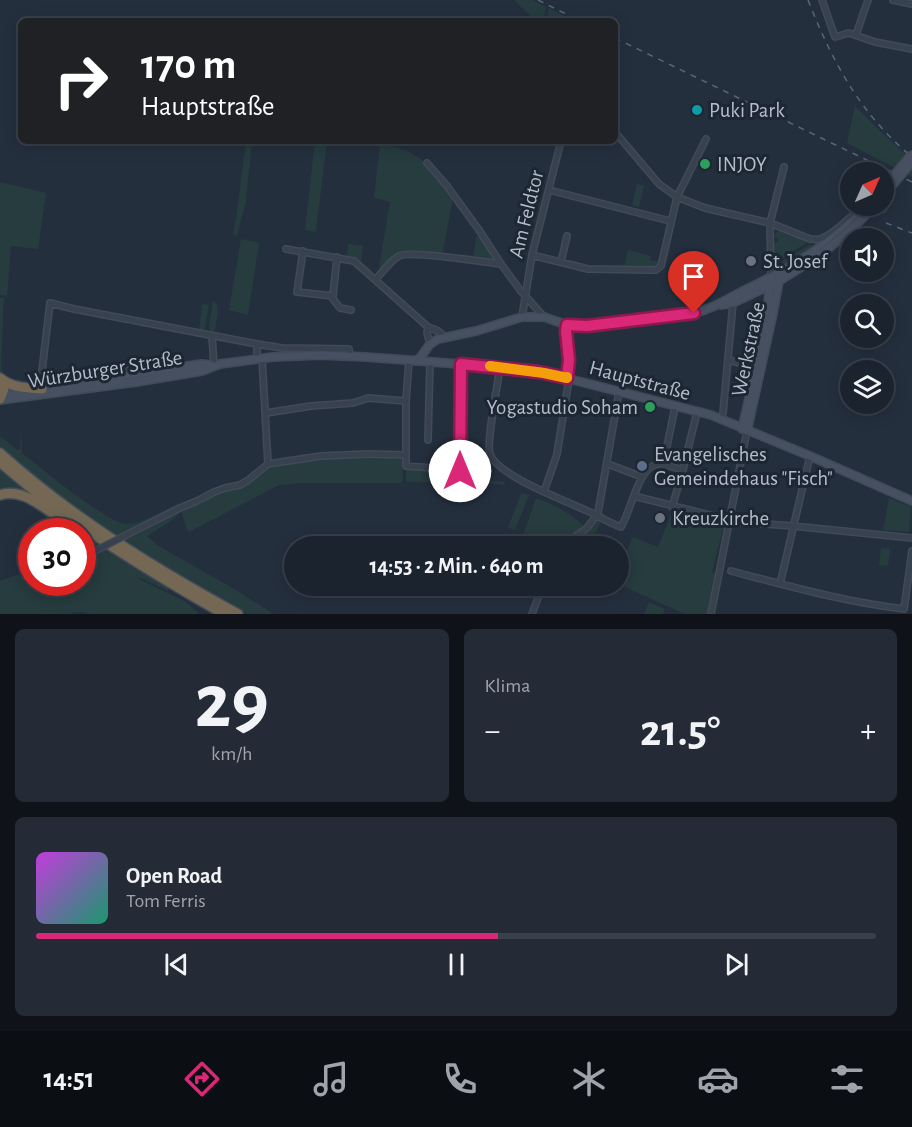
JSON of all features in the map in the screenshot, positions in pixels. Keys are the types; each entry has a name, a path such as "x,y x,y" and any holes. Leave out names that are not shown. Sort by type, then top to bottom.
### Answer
{"highway":[{"path":"0,378 14,386 46,391"},
{"path":"0,378 4,389 1,397"},
{"path":"0,453 62,504 122,546 238,614"},
{"path":"0,462 50,504 99,539 224,614"},
{"path":"0,495 14,493 29,498 59,518 99,539"}],"main road":[{"path":"894,175 912,154"},
{"path":"894,183 912,162"},
{"path":"412,361 420,358 435,340 522,317 544,317 567,325 585,326 694,313 710,309 729,298 800,269 857,216"},
{"path":"820,252 854,227 864,216"},
{"name":"Werkstraße","path":"745,430 770,329 779,277"},
{"path":"719,305 733,303 753,294 770,281"},
{"name":"Werkstraße","path":"745,430 765,328 770,281"},
{"path":"753,294 762,297 768,304"},
{"path":"430,345 433,362"},
{"name":"Würzburger Straße","path":"46,391 107,386 201,364 214,366 260,358 321,355 412,361"},
{"name":"Hauptstraße","path":"412,361 500,367 544,373 697,412 721,419 912,501"},
{"name":"Würzburger Straße","path":"1,397 135,379"}],"street":[{"path":"822,0 835,37 846,33 875,42 912,49"},
{"path":"856,35 868,0"},
{"path":"893,0 912,4"},
{"path":"618,136 659,184 677,197 705,208 770,223 810,239 820,239 850,216"},
{"path":"532,255 595,270 653,270 661,266 677,197 706,139"},
{"name":"Am Feldtor","path":"522,317 532,255 560,144"},
{"path":"427,162 479,230 501,264 544,317"},
{"path":"770,281 770,223 784,167"},
{"path":"549,190 670,222"},
{"path":"561,262 567,236"},
{"path":"286,249 354,261 428,327 436,329 444,337"},
{"path":"303,251 297,292 333,296"},
{"path":"376,279 396,258 404,254 501,264"},
{"path":"337,257 333,299 340,308 351,310"},
{"path":"770,258 779,277"},
{"path":"135,379 134,372 129,370 43,382 40,379 50,303 257,345 266,413 268,464"},
{"path":"721,419 733,303"},
{"path":"544,492 557,454 568,378 567,325"},
{"path":"428,327 430,345"},
{"path":"212,336 214,366"},
{"name":"Würzburger Straße","path":"257,345 282,348 350,349 350,356"},
{"path":"728,360 756,368"},
{"path":"412,361 406,401 405,466 460,471 461,364"},
{"path":"428,440 433,362"},
{"path":"500,367 489,452 503,469 544,492 621,527 642,477 652,466 662,465 682,473"},
{"path":"576,536 587,528 597,516 619,392"},
{"path":"266,413 311,405 353,403 368,398 406,401"},
{"path":"662,465 675,407"},
{"path":"672,507 697,412"},
{"path":"711,614 745,430"},
{"path":"96,551 214,492 240,485 268,464 321,456 406,455"},
{"path":"780,584 810,456"},
{"path":"608,464 642,477"},
{"path":"634,496 729,521 912,538"},
{"path":"731,571 860,603 904,609 912,551"},
{"path":"532,614 539,596"}],"green space":[{"path":"514,0 532,0 546,7 544,18 533,18"},
{"path":"549,8 568,18 547,18"},
{"path":"855,106 912,160 912,177 894,168 894,162 883,162 847,143"},
{"path":"246,144 252,144 246,201 237,236 233,234"},
{"path":"315,144 327,144 316,232 305,230"},
{"path":"380,144 404,150 416,156 428,166 433,177 441,182 453,198 442,256 402,253 378,273 390,202 374,198"},
{"path":"0,182 46,193 38,249 11,246 7,296 0,295"},
{"path":"637,184 644,186 639,207 632,205"},
{"path":"779,231 808,242 777,261 774,243 778,242 775,235"},
{"path":"480,235 493,255 493,261 473,260 476,237"},
{"path":"241,239 259,243 248,315 229,310"},
{"path":"348,244 363,246 361,262 347,256"},
{"path":"811,244 813,247 788,263 781,262"},
{"path":"628,250 651,256 650,260 659,262 654,267 624,267"},
{"path":"0,298 4,298 1,366 3,373 12,380 5,379 0,373"},
{"path":"213,301 217,304 218,312 214,335 211,335 209,326"},
{"path":"202,304 209,305 205,328 199,332"},
{"path":"21,431 22,453 74,493 117,521 126,524 139,522 178,503 180,506 117,537 96,523 96,518 88,518 44,485 0,447 0,436 18,450 20,449"},
{"path":"369,457 402,459 403,480 401,483 279,485 188,532 181,508 214,492 240,485 262,470 295,462"},
{"path":"406,467 455,471 463,473 468,478 505,482 504,485 468,481 408,482 406,481"},
{"path":"0,469 44,504 0,492"},
{"path":"521,493 529,495 515,530 508,528"},
{"path":"14,494 55,518 46,518 24,502 9,499 0,501 0,496"},
{"path":"536,498 562,510 585,527 572,536 523,536"},
{"path":"889,498 911,507 909,532 883,530"},
{"path":"673,510 678,513 679,510 725,521 712,572 717,574 708,614 685,614 629,589 629,546 633,537 658,547"},
{"path":"181,511 174,519 147,536 157,545 274,614 247,614 174,573 122,540 174,512"},
{"path":"598,520 601,522 594,536 579,536"},
{"path":"96,542 102,546 96,550"},
{"path":"106,548 170,588 168,591 137,578 186,602 199,614 89,614 82,612 64,613 83,614 0,614 0,581 18,574 18,596 96,596 96,552"},
{"path":"881,548 890,549 888,566 879,565"},
{"path":"649,602 665,609 663,614 644,614"}],"railway":[{"path":"538,0 574,18"},
{"path":"808,0 827,44 849,85 877,123 912,157"},
{"path":"618,39 912,182"},
{"path":"886,223 912,233"}],"slow traffic":[{"path":"490,366 567,377"}],"place":[{"name":"Puki Park","path":"697,110"},
{"name":"INJOY","path":"705,164"},
{"name":"St. Josef","path":"751,261"},
{"name":"Yogastudio Soham","path":"650,407"},
{"name":"Evangelisches Gemeindehaus \"Fisch\"","path":"642,466"},
{"name":"Kreuzkirche","path":"660,518"}],"route":[{"path":"460,471 461,364 539,372 567,378 569,360 567,325 587,326 694,313"}]}
